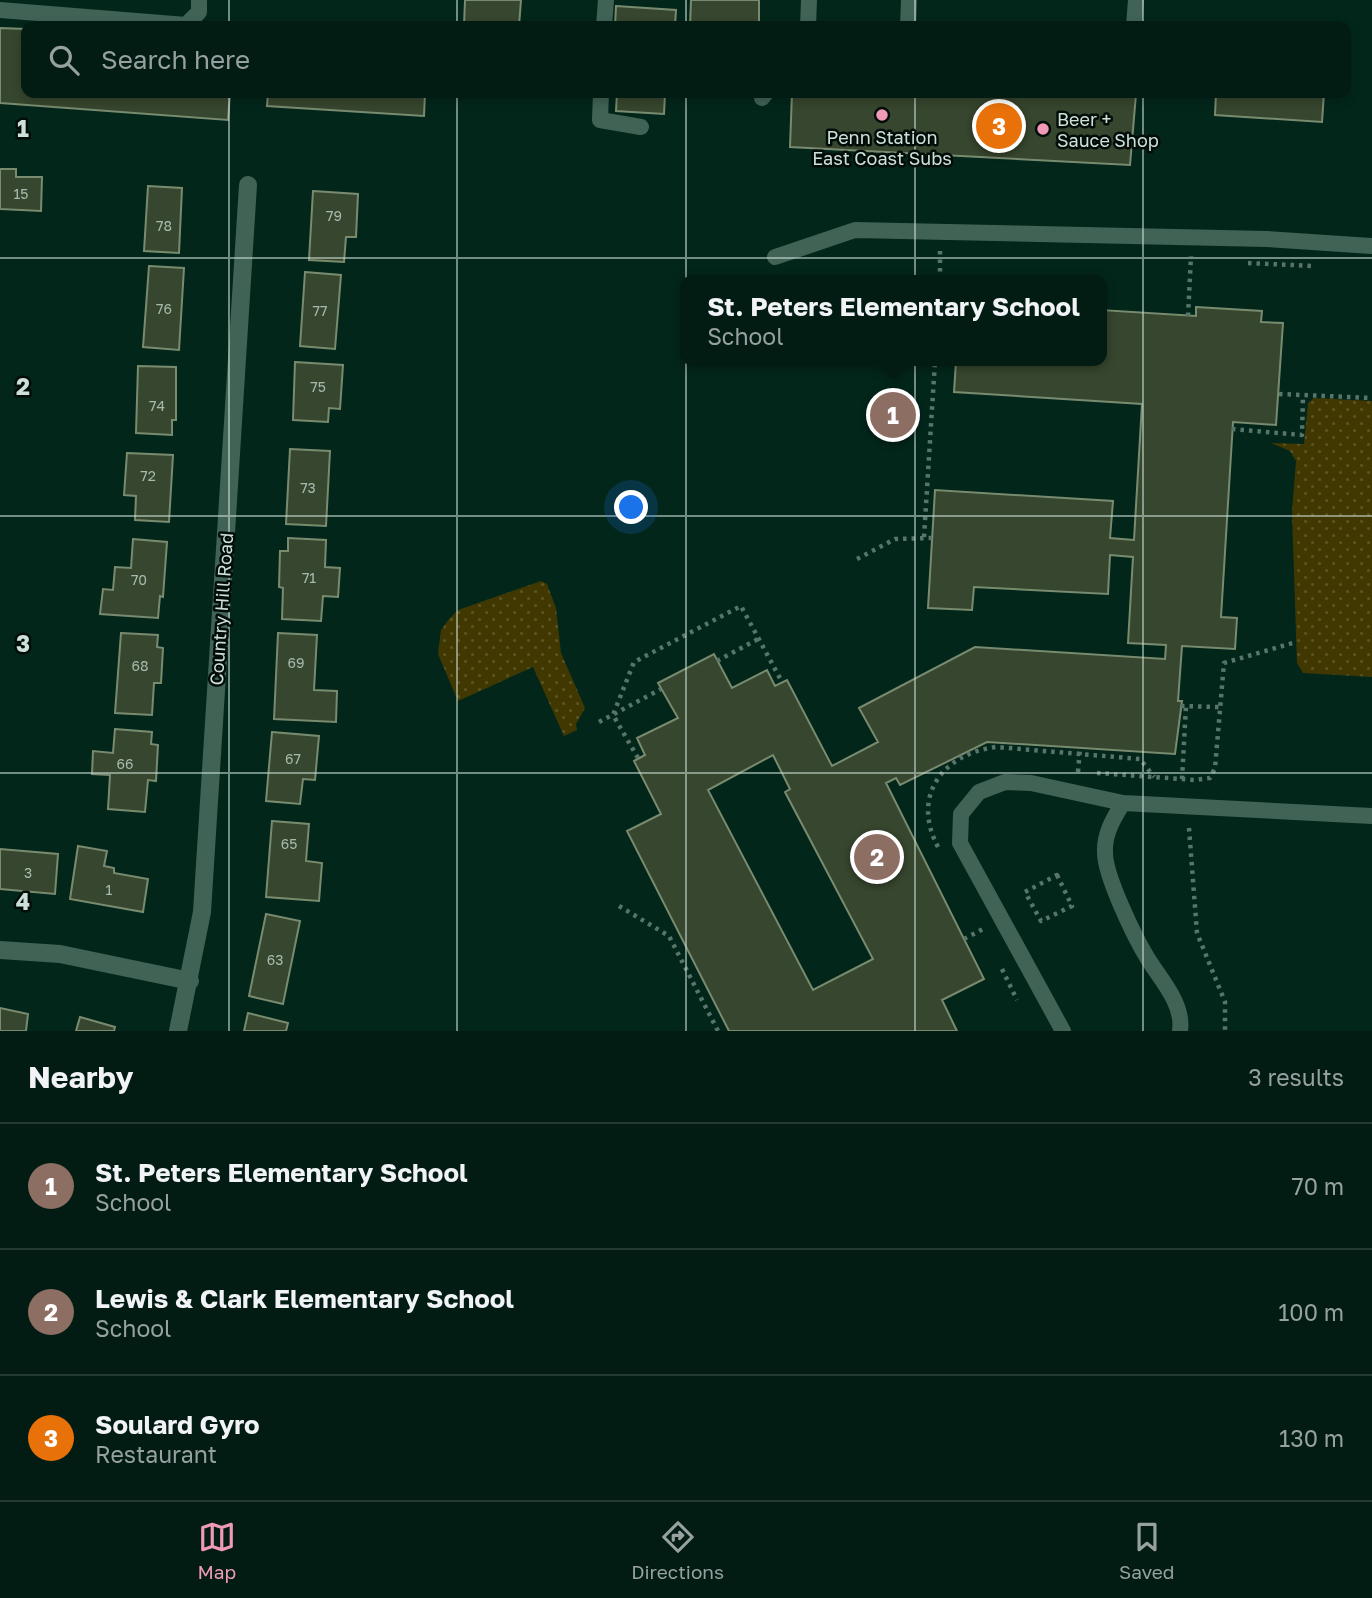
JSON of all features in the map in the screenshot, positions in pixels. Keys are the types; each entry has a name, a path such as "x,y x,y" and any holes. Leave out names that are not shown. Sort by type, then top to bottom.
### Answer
{"street":[{"name":"Country Hill Road","path":"178,1031 202,912 248,185"},
{"path":"0,950 60,954 190,981"}],"lane":[{"path":"190,21 199,12 200,0"},
{"path":"604,21 606,0"},
{"path":"808,21 809,0"},
{"path":"908,21 909,0"},
{"path":"1134,21 1136,0"},
{"path":"0,10 136,21"},
{"path":"601,98 600,120 641,127"},
{"path":"775,257 855,230 1192,237 1372,246"},
{"path":"1063,1031 960,843 961,814 979,792 1005,782 1031,783 1123,803 1372,816"},
{"path":"1123,803 1109,824 1104,854 1117,893 1147,957 1166,984 1182,1021 1181,1031"}],"path":[{"path":"1188,316 1192,237"},
{"path":"924,537 935,366"},
{"path":"1279,394 1372,398"},
{"path":"1232,429 1302,435 1303,396"},
{"path":"858,559 895,539 932,538"},
{"path":"612,715 634,662 741,606 782,682"},
{"path":"717,660 758,639"},
{"path":"1080,751 1078,772 1205,780 1214,774 1224,663 1296,642"},
{"path":"599,722 661,690"},
{"path":"1182,779 1183,706 1219,707"},
{"path":"612,715 638,758"},
{"path":"940,852 929,830 927,806 938,777 947,766 981,749 996,747 1080,751 1140,759 1154,777"},
{"path":"1188,824 1197,933 1225,1002 1225,1031"},
{"path":"1057,875 1072,906 1041,921 1025,892 1057,875"},
{"path":"619,906 669,936 718,1031"},
{"path":"975,919 984,928 987,941"},
{"path":"964,939 984,928"},
{"path":"999,965 1017,1000"}],"shaded area":[{"path":"1314,398 1372,401 1372,677 1303,673 1297,663 1292,512 1296,461 1290,451 1271,443 1304,444 1308,403"},
{"path":"541,581 547,584 556,608 561,653 585,708 576,724 577,730 564,736 533,667 458,701 438,654 441,630 458,610"}],"building":[{"path":"465,0 521,0 519,21 464,21"},
{"path":"691,0 759,0 759,21 690,21"},
{"path":"616,6 676,10 675,21 615,21"},
{"path":"0,28 21,29 21,98 230,98 228,120 0,103"},
{"path":"268,98 425,98 424,116 267,106"},
{"path":"617,98 665,98 664,114 616,111"},
{"path":"792,98 1136,98 1130,165 790,147"},
{"path":"1216,98 1324,98 1322,122 1215,115"},
{"path":"0,169 16,169 16,177 42,177 41,211 0,209"},
{"path":"148,186 182,188 179,253 144,251"},
{"path":"313,191 358,194 356,237 346,237 344,262 309,260"},
{"path":"149,266 184,268 179,350 143,347"},
{"path":"305,272 341,275 335,349 300,346"},
{"path":"1196,307 1262,311 1261,322 1283,323 1276,425 1233,422 1221,617 1237,618 1235,649 1182,646 1178,701 1182,701 1175,754 987,742 900,785 896,778 886,783 984,979 942,1000 957,1031 729,1031 627,831 661,814 634,761 645,755 637,738 678,718 658,683 714,654 732,688 767,670 775,686 787,680 832,766 878,742 859,708 975,647 1165,659 1166,645 1128,643 1133,557 1110,555 1108,594 974,587 972,610 928,608 935,490 1113,501 1110,538 1134,540 1142,404 954,392 956,366 1107,366 1107,310 1196,316","holes":["773,755 790,789 785,792 873,959 813,990 708,790"]},
{"path":"295,362 343,365 340,409 329,408 328,422 293,420"},
{"path":"138,366 176,367 176,420 172,420 172,435 136,433"},
{"path":"290,449 330,451 326,526 286,524"},
{"path":"127,453 173,455 169,522 135,520 136,496 124,495"},
{"path":"288,538 326,540 325,567 340,568 338,597 323,596 321,621 282,619 280,551 288,551"},
{"path":"133,539 167,542 163,597 160,596 158,618 100,614 103,589 113,590 115,567 131,568"},
{"path":"121,633 158,635 157,647 163,648 161,683 154,683 152,715 115,713"},
{"path":"278,633 317,635 314,690 337,691 336,722 274,719"},
{"path":"115,729 152,732 151,744 158,745 156,781 148,780 145,812 108,809 110,775 92,774 93,751 113,753"},
{"path":"272,732 319,736 315,780 303,779 300,804 266,801"},
{"path":"272,821 309,824 306,861 322,863 319,901 266,897"},
{"path":"78,846 107,851 104,866 114,868 114,873 148,879 143,912 70,899"},
{"path":"0,849 58,854 55,894 0,889"},
{"path":"266,914 300,921 283,1004 249,996"},
{"path":"0,1008 28,1014 26,1031 0,1031"},
{"path":"248,1013 288,1023 286,1031 244,1031"},
{"path":"80,1017 115,1027 114,1031 76,1031"}],"place":[{"name":"Penn Station East Coast Subs","path":"882,115"},
{"name":"Soulard Gyro","path":"999,126"},
{"name":"Beer + Sauce Shop","path":"1043,129"},
{"name":"St. Peters Elementary School","path":"893,415"},
{"name":"Lewis & Clark Elementary School","path":"877,857"}]}
